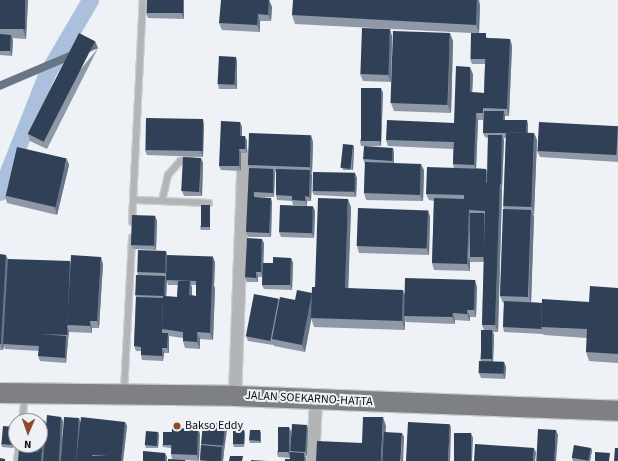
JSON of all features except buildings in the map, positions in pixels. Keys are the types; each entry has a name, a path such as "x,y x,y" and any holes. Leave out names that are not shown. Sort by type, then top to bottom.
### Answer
{"main road":[{"name":"JALAN SOEKARNO-HATTA","path":"0,393 124,393 235,396 618,411"}],"street":[{"path":"235,396 244,155"},
{"path":"313,461 316,400"}],"lane":[{"path":"124,393 143,0"},
{"path":"162,201 165,181 180,161 200,159"},
{"path":"134,200 209,202"},
{"path":"23,413 26,392"}],"waterway":[{"path":"0,192 46,75 90,0"}],"place":[{"name":"Bakso Eddy","path":"177,426"}]}
